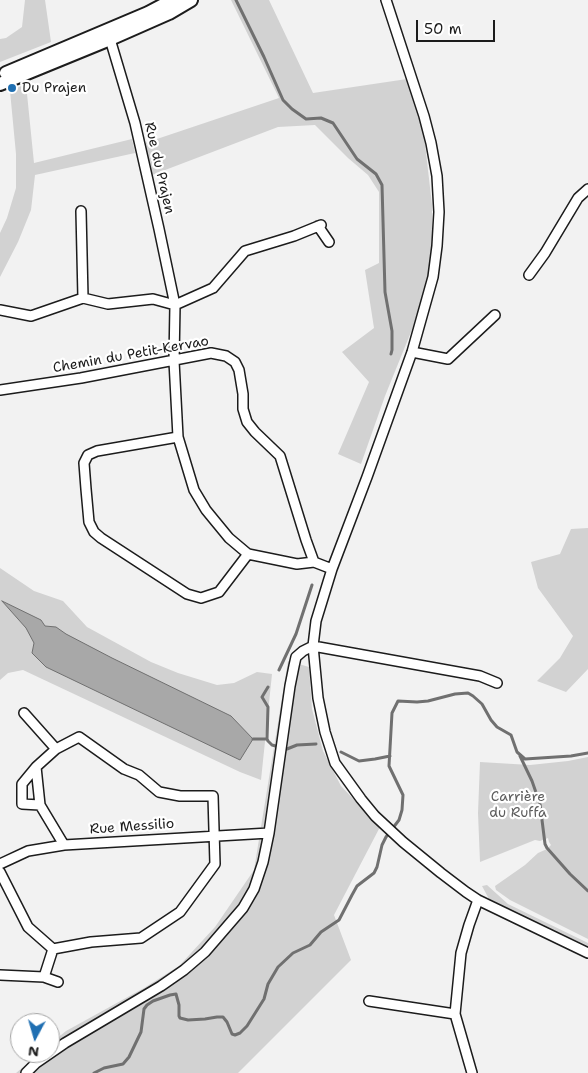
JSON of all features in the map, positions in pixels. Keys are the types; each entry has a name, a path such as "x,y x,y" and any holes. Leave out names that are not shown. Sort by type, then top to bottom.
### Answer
{"main road":[{"path":"0,75 148,13 173,0"},
{"path":"0,84 110,39 169,13 191,0"}],"street":[{"path":"386,0 431,143 437,176 439,212 437,246 433,277 412,352 332,569 316,621 313,646 318,698 325,732 335,763 375,816 402,842 459,888 478,900 588,953"},
{"name":"Rue du Prajen","path":"110,39 134,124 175,305 174,360 178,437 194,490 206,510 230,538 248,554"},
{"path":"529,275 545,253 578,198 588,188"},
{"path":"81,211 83,298"},
{"path":"0,310 31,316 83,298 108,304 153,300 175,305 213,288 245,251 320,226 329,242"},
{"path":"412,352 448,359 495,315"},
{"name":"Chemin du Petit-Kervao","path":"0,390 81,378 211,354 226,356 235,362 241,377 243,409 247,422 280,456 314,562"},
{"path":"178,437 97,451 88,455 84,463 86,489 89,522 94,532 187,594 201,598 219,592 248,554 297,564 314,562 332,569"},
{"path":"26,1073 36,1063 65,1043 161,986 184,970 205,952 243,908 254,889 263,862 269,833 290,686 296,657 302,651 313,646 480,676 497,684"},
{"path":"24,713 56,749"},
{"path":"40,805 22,804 22,784 36,767 56,749 79,737 124,769 139,775 159,792 180,796 213,796 215,864 180,912 141,938 91,942 53,949"},
{"path":"36,767 40,805 64,845"},
{"name":"Rue Messilio","path":"0,864 28,851 64,845 269,833"},
{"path":"0,872 28,927 53,949"},
{"path":"472,1073 455,1014 461,953 478,900"},
{"path":"44,977 53,949"},
{"path":"0,975 44,977 58,982"},
{"path":"369,1001 455,1014"}],"green space":[{"path":"25,0 45,0 51,42 0,62 0,39 6,38 22,27"},
{"path":"231,0 269,0 313,93 407,79 424,135 432,205 432,242 428,277 413,327 385,396 361,464 338,454 369,382 342,352 374,328 365,270 379,263 379,192 368,175 315,125 278,127 152,175 145,143 279,98"},
{"path":"26,84 34,163 132,139 135,153 35,175 31,210 18,242 0,277 0,233 7,218 16,188 16,154 10,91"},
{"path":"588,528 588,669 566,692 537,681 560,658 573,636 538,588 531,562 560,554 571,529"},
{"path":"0,568 34,591 63,601 87,627 151,662 178,673 217,685 234,683 257,672 272,674 261,780 240,772 23,670 8,673 0,680"},
{"path":"288,661 309,667 312,709 323,751 341,786 380,827 334,915 351,960 238,1073 16,1073 28,1063 60,1063 60,1036 179,966 215,927 254,870"},
{"name":"Carrière du Ruffa","path":"588,757 588,939 510,900 496,890 495,886 551,845 548,838 540,841 535,840 480,862 478,813 480,762 530,765"},
{"path":"487,885 508,904 588,943 588,946 489,899 482,886"}],"shaded area":[{"path":"2,601 41,620 45,626 56,627 112,658 231,716 253,739 240,760 46,667 32,653 34,643 26,628"}],"waterway":[{"path":"236,0 283,100 306,119 321,118 333,123 357,159 376,174 382,185 385,292 392,331 391,354"},
{"path":"279,670 296,634 312,585"},
{"path":"268,687 262,697 268,707 268,741 272,745 287,749 297,745 316,744"},
{"path":"94,1073 104,1068 123,1064 129,1057 141,1032 144,1009 153,1001 170,995 176,994 180,1018 188,1020 223,1017 232,1034 240,1033 247,1026 264,999 268,984 278,967 293,953 310,945 321,932 339,920 357,886 374,873 382,845 399,820 402,810 403,795 389,766 392,713 398,701 428,701 455,694 468,693 482,704 497,727 511,735 517,752 525,759 588,753"},
{"path":"253,739 267,739"},
{"path":"341,752 359,761 390,756"},
{"path":"520,756 540,804 547,848 588,891"}],"place":[{"name":"Du Prajen","path":"12,88"}]}
